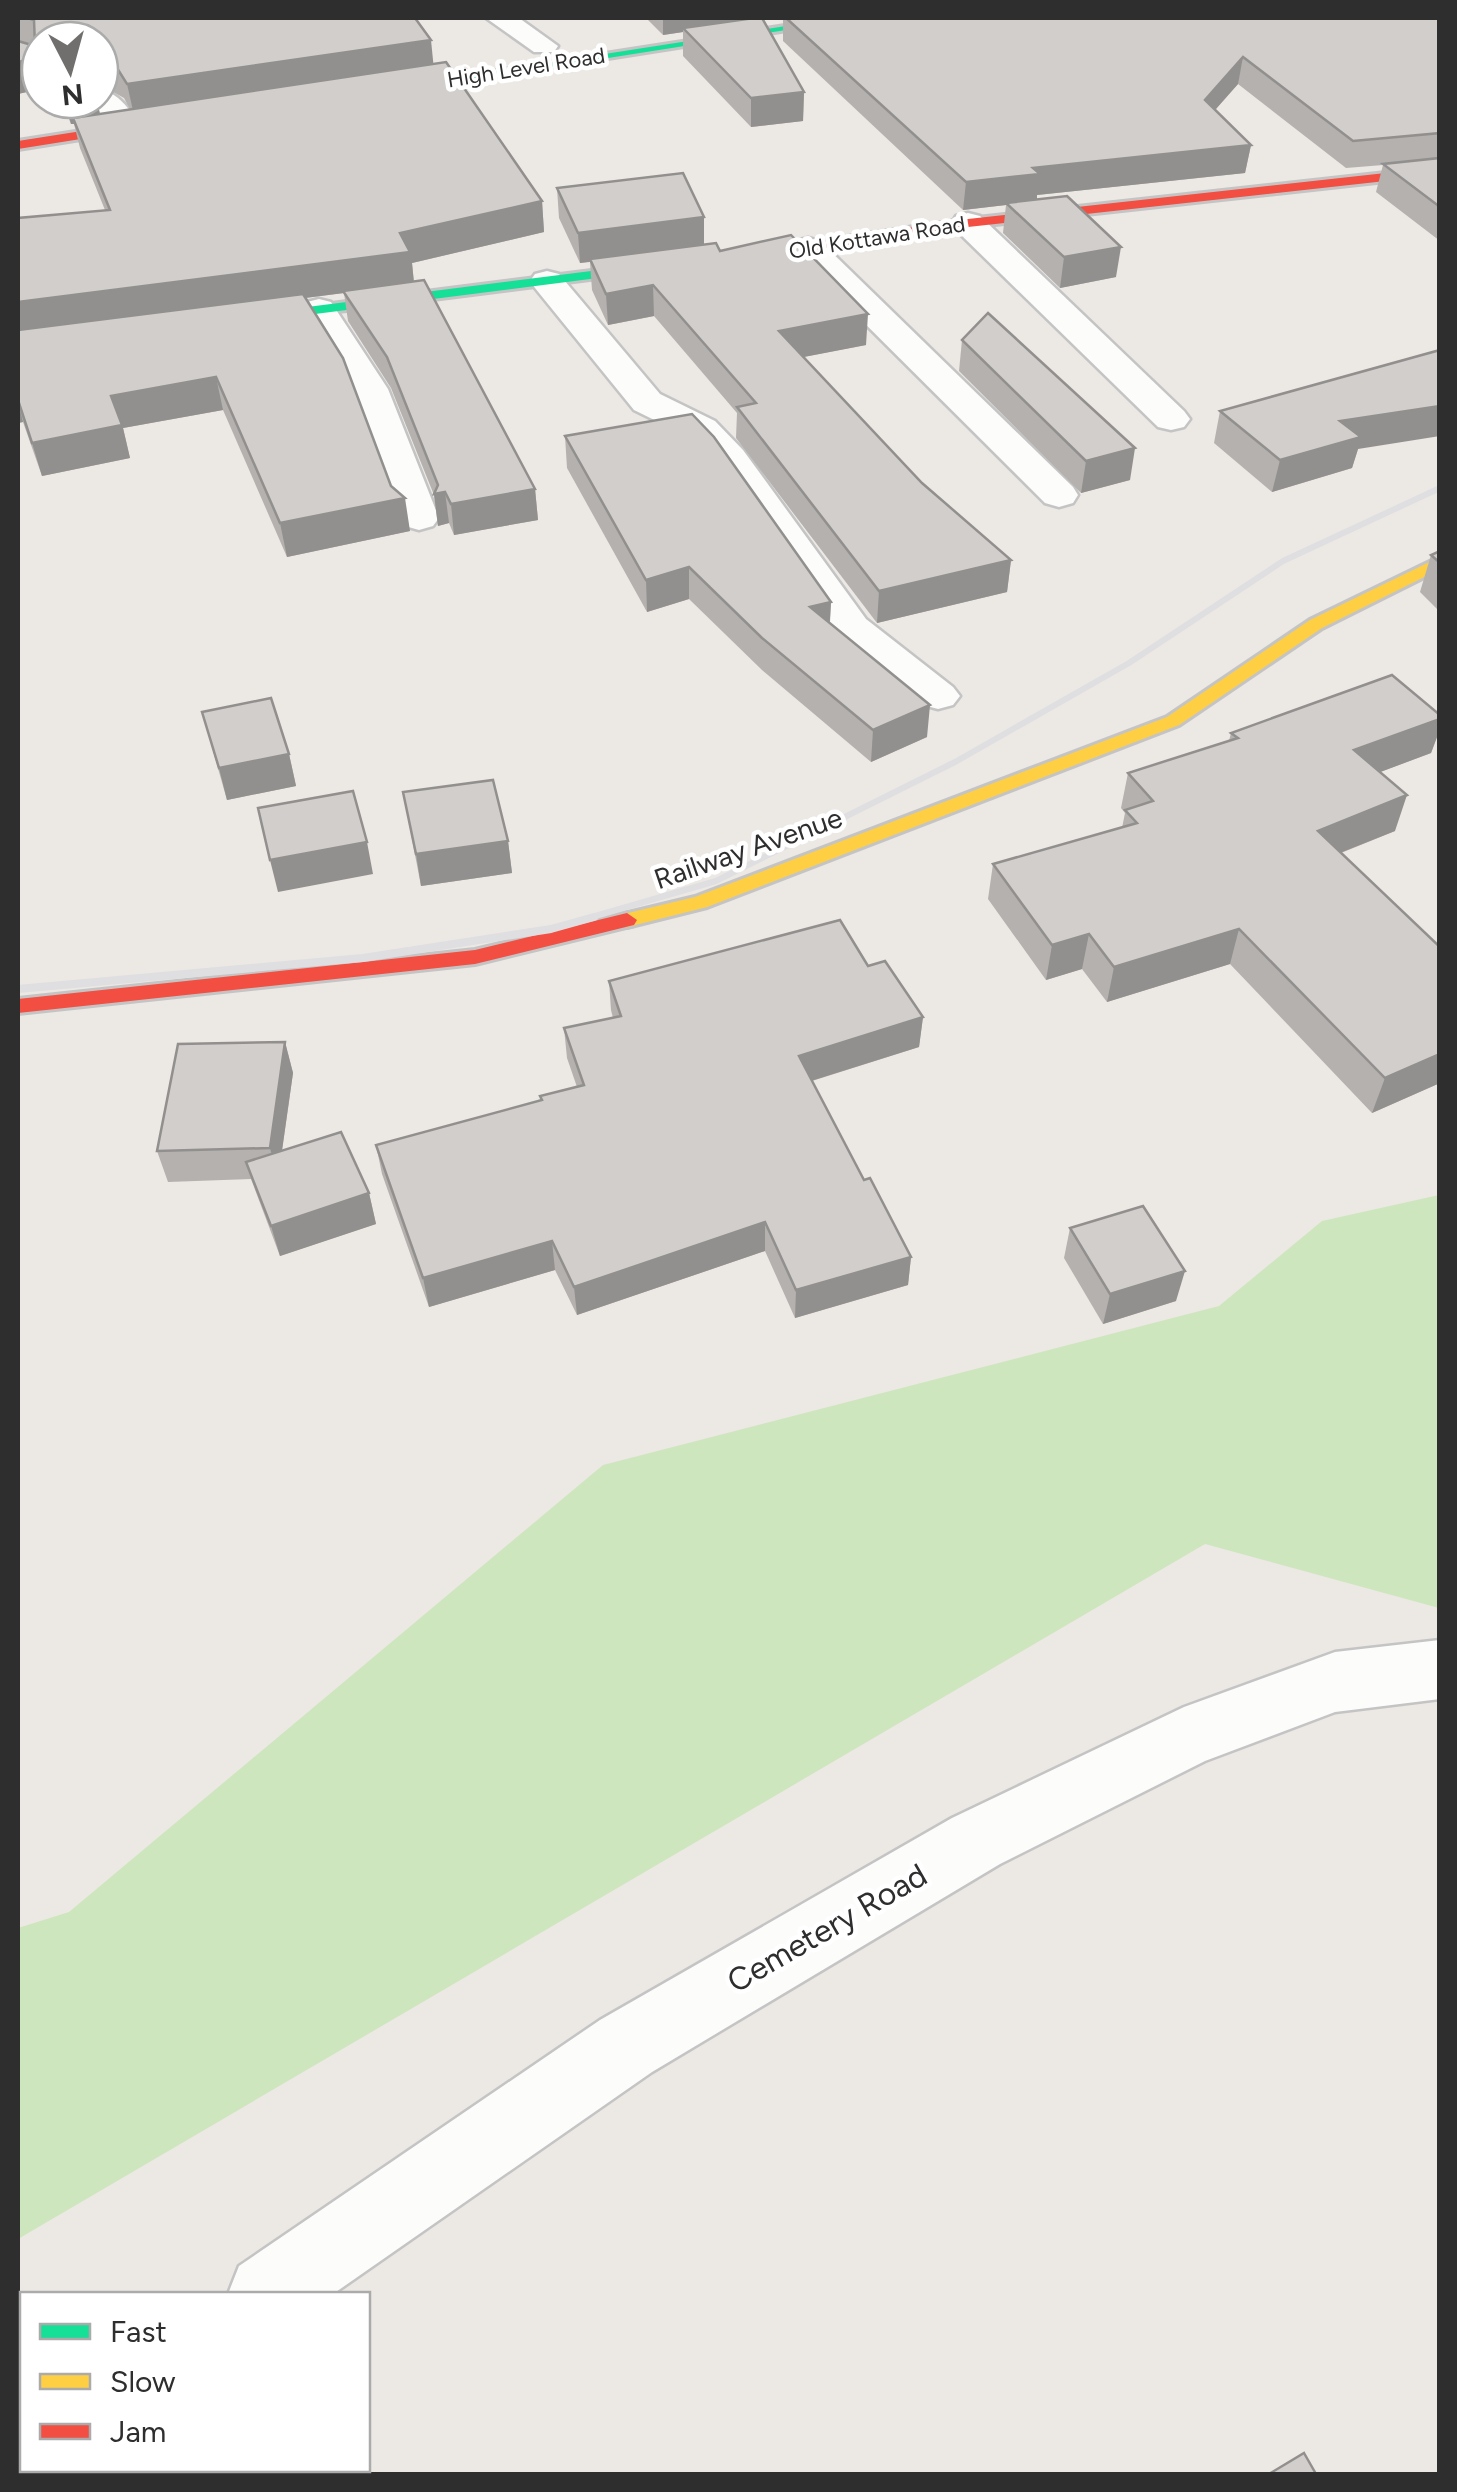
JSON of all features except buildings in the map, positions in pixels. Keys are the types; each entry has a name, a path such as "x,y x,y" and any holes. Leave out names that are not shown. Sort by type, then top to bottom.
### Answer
{"main road":[{"name":"High Level Road","path":"730,18 544,46 365,82 857,18"},
{"path":"18,145 180,111 120,106"},
{"path":"18,128 49,120"},
{"name":"Old Kottawa Road","path":"206,324 808,248 968,222 1440,170"},
{"name":"Railway Avenue","path":"18,1006 475,957 700,902 1174,722 1316,624 1440,562"}],"street":[{"path":"500,18 544,46"},
{"path":"968,222 1170,419"},
{"path":"808,248 1059,495"},
{"path":"547,281 646,402 702,429 730,458 852,628 938,696"},
{"path":"319,309 370,389 419,518"},
{"name":"Cemetery Road","path":"270,2292 626,2046 976,1840 1218,1725 1335,1682 1440,1669"}],"green space":[{"path":"1439,1195 1439,1608 1205,1544 18,2239 18,1928 69,1912 603,1465 1219,1306 1322,1221"}],"railway":[{"path":"585,919 716,881 955,762 1129,663 1283,561 1440,488"},
{"path":"18,989 363,958 551,929 594,917"}],"traffic: fast":[{"path":"385,89 857,18"},
{"path":"237,320 773,252"}],"traffic: slow":[{"path":"627,920 700,902 1173,721 1316,624 1440,562"}],"traffic: jam":[{"path":"18,145 152,124"},
{"path":"773,252 968,223 1440,171"},
{"path":"18,1006 475,957 627,920"}]}
